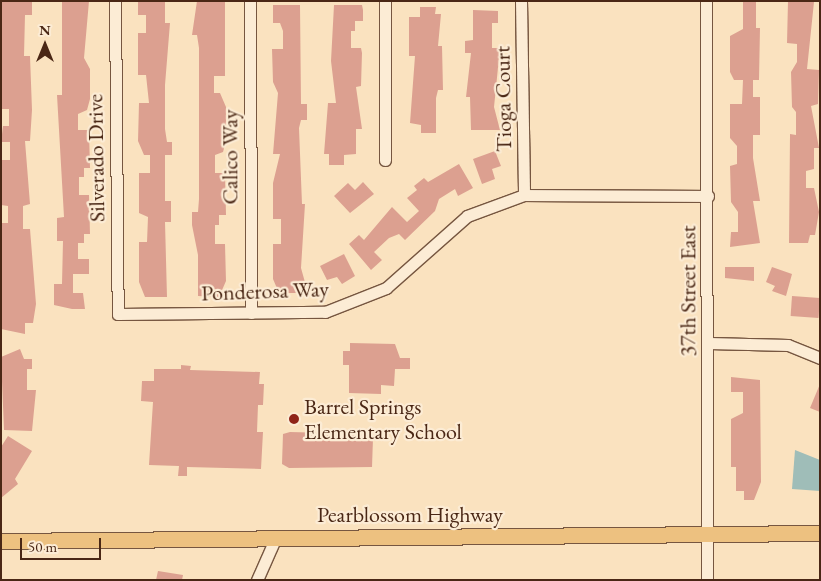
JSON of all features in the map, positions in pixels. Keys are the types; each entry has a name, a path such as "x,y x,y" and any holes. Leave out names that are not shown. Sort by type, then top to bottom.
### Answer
{"main road":[{"name":"Pearblossom Highway","path":"1,541 820,533"}],"street":[{"name":"Silverado Drive","path":"114,1 118,314"},
{"name":"Calico Way","path":"250,1 251,313"},
{"path":"385,1 385,160"},
{"name":"Tioga Court","path":"521,1 524,195"},
{"name":"37th Street East","path":"706,1 709,343 707,580"},
{"name":"Ponderosa Way","path":"118,314 325,312 356,304 386,288 467,216 524,195 708,196"},
{"path":"709,343 788,345 820,358"},
{"path":"257,580 276,537"}],"water":[{"path":"795,450 820,460 820,491 792,489"}],"building":[{"path":"1,1 32,1 32,15 25,15 24,56 30,56 32,110 30,141 25,141 30,204 23,206 23,229 30,229 36,304 33,323 25,323 25,334 1,329 1,223 8,223 8,206 1,205 1,160 10,160 10,142 1,142 3,126 9,126 9,109 1,109"},
{"path":"62,1 89,1 84,58 90,69 90,99 87,110 78,114 78,130 89,130 90,168 84,168 84,177 79,177 79,195 89,195 90,234 84,234 84,243 78,243 78,259 89,259 89,274 73,274 73,293 83,293 85,309 72,309 54,305 54,284 62,284 63,241 57,241 57,218 64,217 57,95 62,95"},
{"path":"138,1 165,1 165,23 170,23 165,85 165,129 167,142 172,142 172,155 165,155 165,201 171,201 171,222 165,222 167,297 145,297 139,282 139,242 147,242 148,217 139,213 139,173 150,173 150,155 144,155 138,141 139,103 149,103 146,75 138,75 138,33 146,33 146,15 138,15"},
{"path":"197,1 225,1 225,76 214,76 214,93 220,93 226,107 226,141 223,152 215,155 215,173 225,173 226,215 219,215 219,225 215,225 215,244 225,244 226,281 219,297 198,296 198,255 192,225 192,212 198,212 199,199 199,48 197,35 192,35"},
{"path":"743,1 756,1 756,28 760,28 759,80 753,80 753,97 760,97 760,135 753,135 753,158 760,201 753,201 760,243 730,247 731,232 738,232 738,212 731,202 730,166 737,164 737,146 730,138 730,104 742,104 743,80 734,80 730,72 730,36 743,29"},
{"path":"788,1 814,2 807,69 819,70 818,104 811,106 819,148 814,148 814,169 806,171 806,188 814,188 819,212 815,235 810,235 808,243 789,243 790,134 796,135 796,112 792,107 791,72 797,62 797,44 787,43"},
{"path":"273,5 300,5 301,104 307,104 307,120 301,120 299,128 302,204 305,204 301,268 308,293 279,293 273,279 273,244 281,244 281,219 273,219 273,183 280,154 273,154 278,93 273,82 272,49 283,49 283,31 280,23 273,23"},
{"path":"334,5 362,5 363,10 363,21 355,21 355,31 351,31 351,48 361,48 362,53 361,86 356,87 362,129 356,129 356,154 344,155 344,165 329,165 329,154 324,154 328,103 336,103 331,61"},
{"path":"420,7 436,7 435,14 441,14 438,46 442,46 443,90 438,90 436,98 436,133 421,133 421,125 410,123 415,56 409,56 409,17 420,17"},
{"path":"473,10 498,11 498,23 492,23 492,48 500,48 494,107 500,130 471,130 470,97 466,97 471,53 465,53 465,41 473,40"},
{"path":"495,151 501,166 492,169 495,179 482,184 473,159"},
{"path":"459,164 473,188 458,196 455,189 439,199 435,211 405,240 399,234 389,238 374,252 382,260 371,270 349,244 359,235 364,240 392,207 407,222 419,211 407,198 417,190 414,186 424,178 428,182"},
{"path":"363,182 374,194 350,213 334,196 348,183 355,190"},
{"path":"344,254 355,276 342,284 337,277 327,280 320,266"},
{"path":"725,267 754,267 754,281 725,278"},
{"path":"772,267 792,274 786,296 772,291 775,286 766,282"},
{"path":"792,296 820,298 819,318 791,316"},
{"path":"350,343 395,344 400,358 410,358 410,369 395,369 394,386 381,385 381,394 349,393 349,365 343,365 343,351 350,351"},
{"path":"20,349 24,359 32,359 32,369 27,369 27,390 36,390 32,431 4,430 1,357"},
{"path":"181,365 191,366 190,370 260,372 259,384 264,384 263,405 258,405 257,432 263,432 261,469 187,467 187,476 178,476 179,466 149,465 153,402 141,401 142,381 154,381 154,369 181,369"},
{"path":"731,377 760,380 761,482 754,500 744,500 744,491 736,491 736,467 731,467 731,419 743,413 743,392 731,392"},
{"path":"820,384 820,412 810,408"},
{"path":"290,432 366,434 373,438 372,467 289,468 282,464 283,434"},
{"path":"8,436 32,451 15,479 18,484 1,498 1,447"},
{"path":"158,571 183,575 182,580 156,580"}],"place":[{"name":"Barrel Springs Elementary School","path":"294,419"}]}
